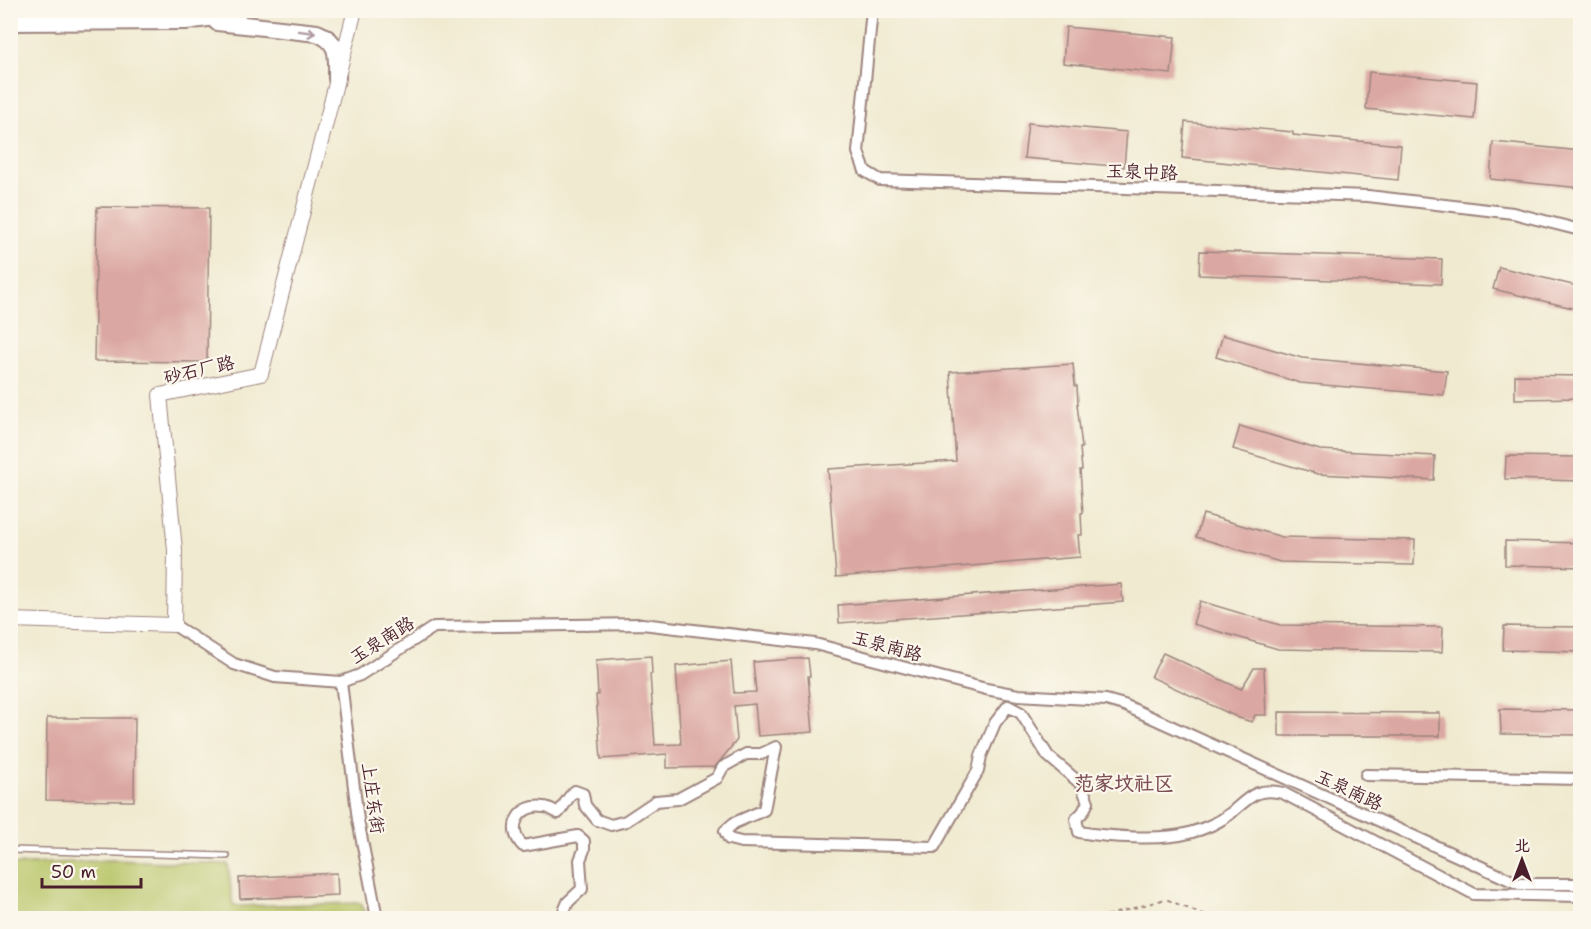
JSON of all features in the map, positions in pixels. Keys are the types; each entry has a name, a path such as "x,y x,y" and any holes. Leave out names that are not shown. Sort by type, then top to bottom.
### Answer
{"main road":[{"path":"186,21 221,16 240,10"},
{"path":"10,22 225,22 317,33 329,38 336,49 337,79"}],"street":[{"name":"砂石厂路","path":"174,625 176,550 160,395 261,374 355,10"},
{"name":"玉泉中路","path":"872,10 858,152 865,171 880,180 1368,196 1513,213 1581,230"},
{"path":"10,620 174,625"},
{"name":"玉泉南路","path":"174,625 234,663 275,677 341,682 360,675 434,627 642,624 815,644 986,689 1018,695 1106,699 1124,705 1519,884 1581,884"},
{"name":"上庄东街","path":"341,682 358,820 377,918"},
{"path":"566,918 564,911 568,902 582,889 580,860 584,850 584,841 578,836 523,846 517,839 516,822 520,813 529,808 545,807 558,813 564,807 569,795 575,791 583,794 585,805 597,820 611,825 626,820 656,801 678,799 717,778 723,767 746,754 761,754 776,747 764,810 734,823 725,831 729,839 741,842 934,847 978,771 981,756 994,723 1008,706 1021,712 1048,756 1081,784 1088,802 1076,819 1079,832 1102,836 1188,834 1216,823 1231,813 1242,801 1268,789 1283,793 1474,894 1581,896"},
{"path":"1366,775 1581,779"}],"lane":[{"path":"10,850 227,856"}],"path":[{"path":"1098,918 1166,899 1210,918"}],"green space":[{"path":"111,860 228,864 233,906 361,903 366,918 11,918 11,865"}],"building":[{"path":"1066,27 1175,37 1171,74 1063,63"},
{"path":"1369,72 1477,82 1474,119 1366,109"},
{"path":"1185,122 1401,145 1398,180 1182,158"},
{"path":"1028,123 1127,132 1124,167 1024,158"},
{"path":"1493,142 1581,151 1581,188 1490,179"},
{"path":"97,207 209,208 207,362 94,361"},
{"path":"1200,251 1442,259 1441,284 1199,275"},
{"path":"1499,267 1581,287 1581,310 1493,289"},
{"path":"1223,335 1302,358 1447,371 1444,395 1300,383 1216,357"},
{"path":"1073,364 1082,448 1080,448 1082,470 1080,470 1082,535 1078,535 1080,557 836,577 828,469 956,461 950,372"},
{"path":"1515,375 1581,376 1581,398 1515,399"},
{"path":"1240,426 1320,450 1435,456 1434,480 1318,474 1233,449"},
{"path":"1506,456 1581,457 1581,481 1505,479"},
{"path":"1203,514 1282,537 1415,540 1414,565 1280,562 1196,537"},
{"path":"1505,541 1581,543 1581,567 1505,565"},
{"path":"1121,584 1123,602 839,623 838,605"},
{"path":"1200,601 1280,625 1443,627 1442,652 1278,649 1193,624"},
{"path":"1504,626 1581,627 1581,652 1503,650"},
{"path":"1163,653 1241,689 1254,668 1264,668 1266,715 1255,715 1252,722 1239,718 1151,677"},
{"path":"651,656 652,674 650,674 655,745 681,744 676,666 731,661 734,693 756,692 753,662 808,658 813,732 758,736 755,704 734,706 737,740 715,767 667,768 667,754 601,759 596,660"},
{"path":"1500,709 1581,710 1581,735 1501,734"},
{"path":"1279,712 1440,713 1440,736 1279,736"},
{"path":"47,718 135,718 134,801 46,800"},
{"path":"337,873 338,895 240,899 239,878"}],"district":[{"name":"范家坟社区","path":"1124,783"}]}
